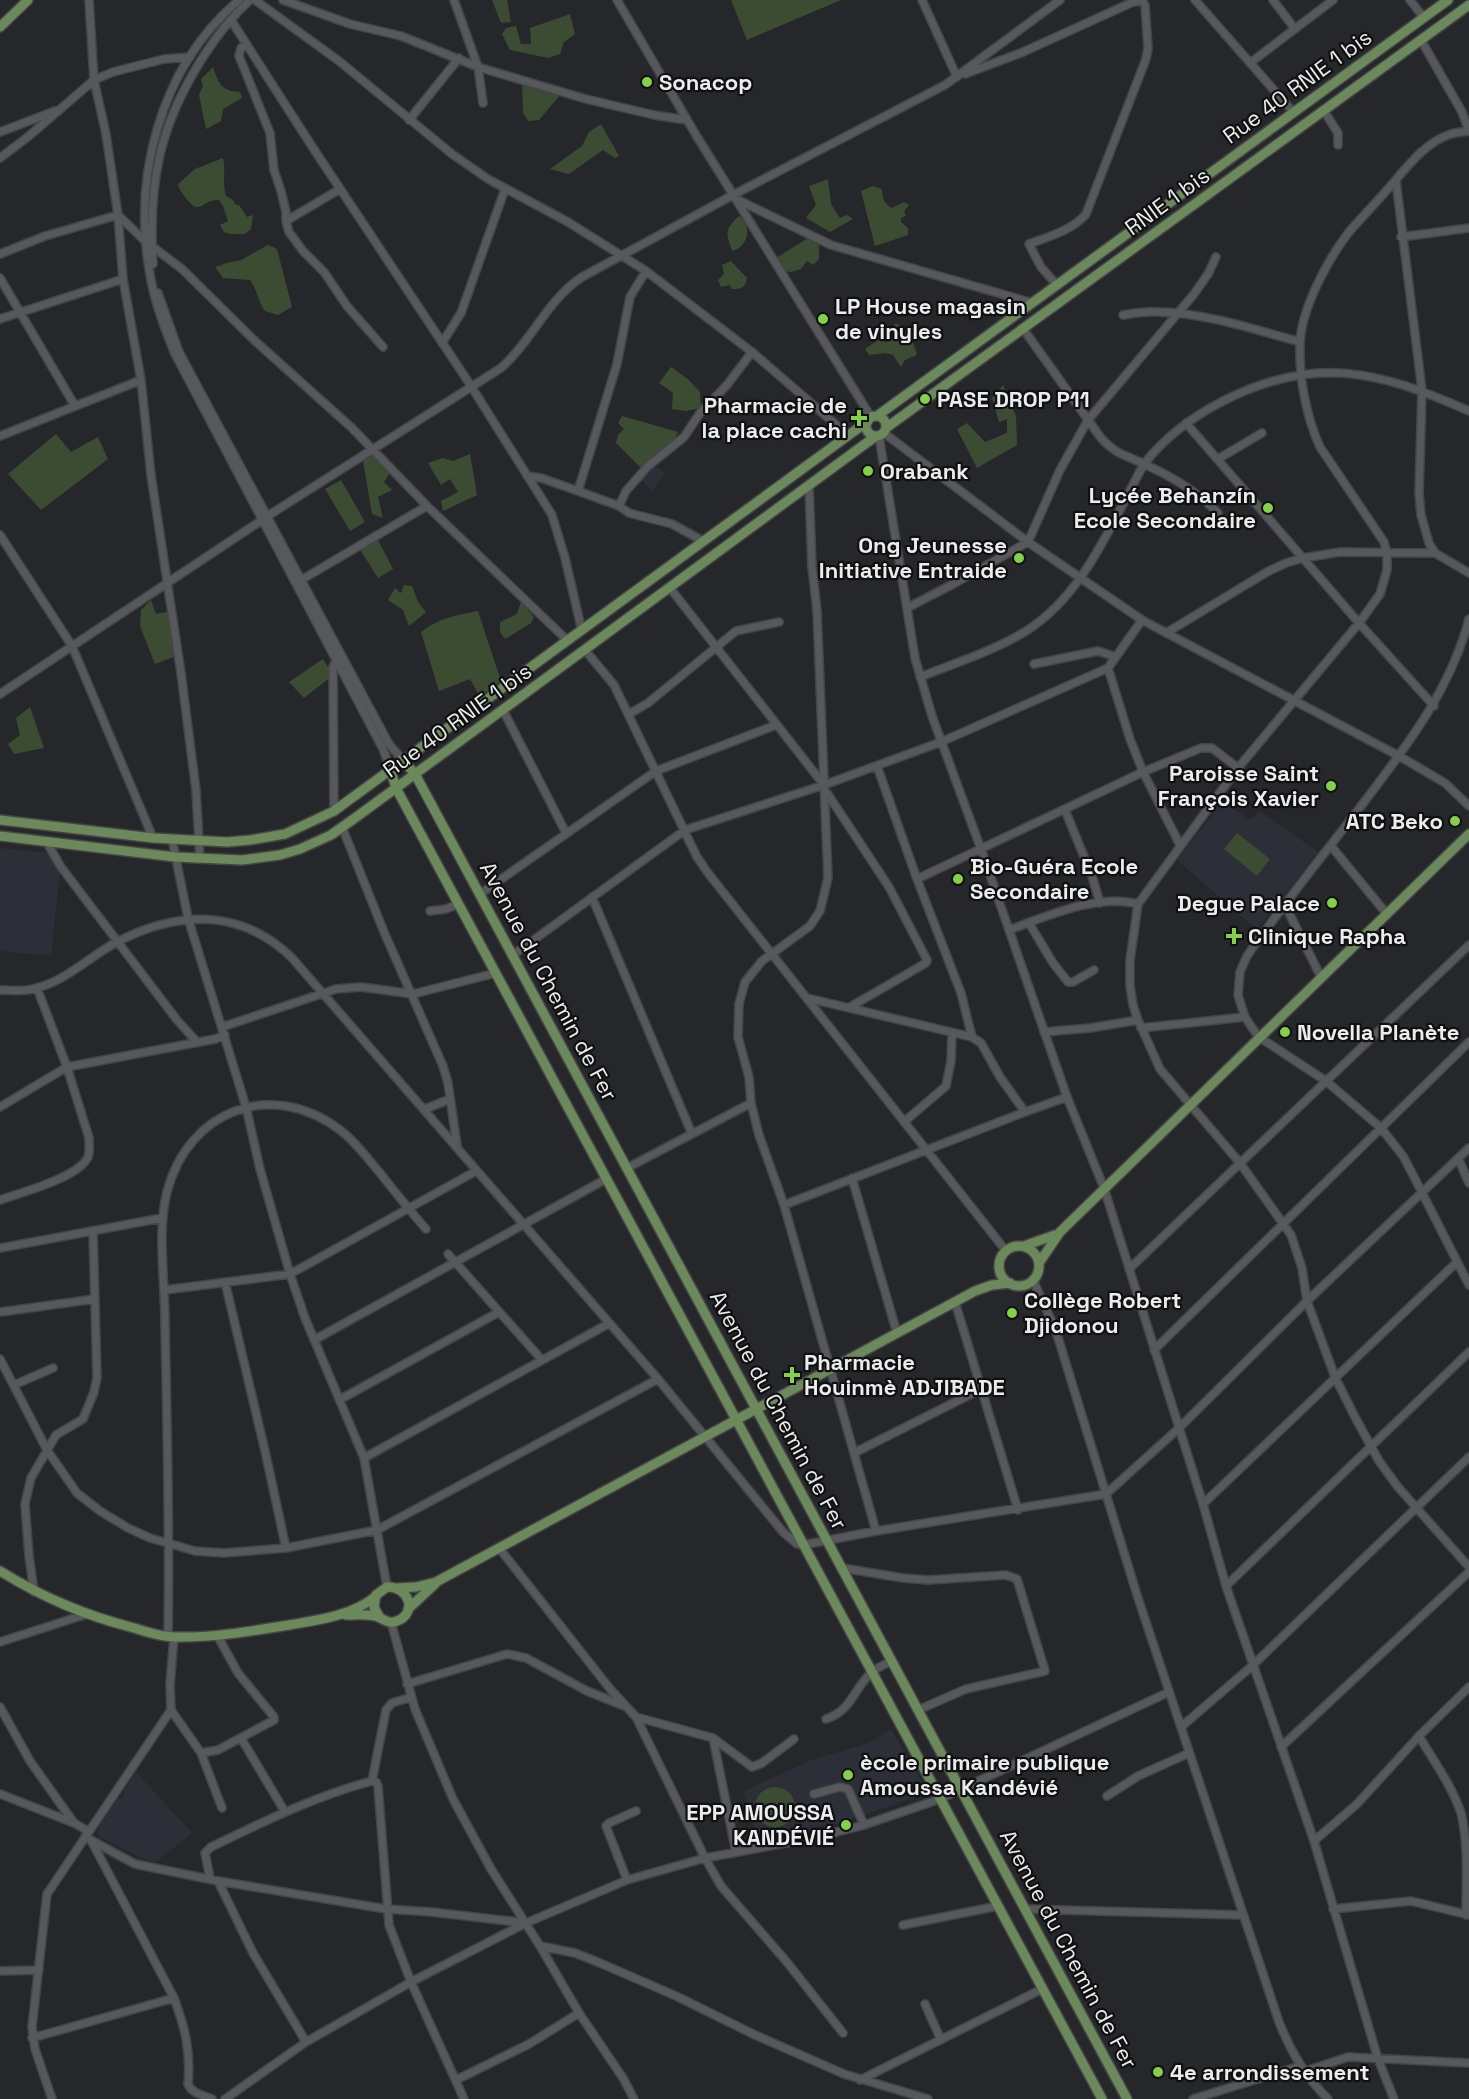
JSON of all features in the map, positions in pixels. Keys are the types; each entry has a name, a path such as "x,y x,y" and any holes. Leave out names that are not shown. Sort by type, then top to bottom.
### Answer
{"main road":[{"path":"0,27 28,0"},
{"name":"Rue 40 RNIE 1 bis","path":"0,820 199,842 249,840 285,834 334,811 402,759 582,631 1448,0"},
{"name":"RNIE 1 bis","path":"881,433 1469,5"},
{"path":"872,418 886,421 881,433 867,431 872,418"},
{"name":"Rue 40 RNIE 1 bis","path":"0,836 201,860 243,860 280,855 316,843 396,788 881,433"},
{"name":"Avenue du Chemin de Fer","path":"402,759 415,774 480,894 1127,2099"},
{"name":"Avenue du Chemin de Fer","path":"390,768 396,788 458,904 1102,2099"},
{"path":"0,1571 34,1592 87,1614 171,1637 252,1631 337,1615 359,1607 375,1597 379,1591 417,1587 436,1582 975,1291 992,1285 1010,1283 1022,1285 1033,1280 1038,1273 1039,1263 1060,1232 1469,834"},
{"path":"1010,1283 1003,1276 1000,1267 1005,1251 1014,1246 1024,1246 1044,1240 1060,1232"},
{"path":"1024,1246 1034,1252 1039,1263"},
{"path":"975,1291 1000,1267"},
{"path":"337,1615 368,1615 392,1622 401,1619 436,1582"},
{"path":"392,1588 407,1596 408,1609"},
{"path":"375,1597 374,1610 380,1618"}],"street":[{"path":"89,0 94,80 106,134 118,214 123,279 141,380 151,475 182,673 196,790 201,860"},
{"path":"239,0 205,36 190,57 156,129 145,200 152,262 158,292 179,352 337,660 386,747"},
{"path":"150,245 154,181 165,131 188,80 214,41 250,0"},
{"path":"255,0 339,61 452,154 505,189 568,222 646,271 752,352 848,435"},
{"path":"283,0 350,24 401,36 478,67 586,99 654,115 687,120"},
{"path":"454,0 478,67 483,103"},
{"path":"616,0 734,197 872,418"},
{"path":"922,0 957,77"},
{"path":"0,694 264,518 507,362 573,282 957,77 1060,0"},
{"path":"1206,0 1197,3 1293,113"},
{"path":"1273,0 1295,28"},
{"path":"1250,63 1333,0"},
{"path":"1410,0 1424,18"},
{"path":"957,77 1023,52 1132,2 1142,1 1145,5 1148,48 1146,59 1086,214 1067,228 1029,244 1041,267 1057,285"},
{"path":"231,20 245,45 471,386 556,524 582,631"},
{"path":"1281,1747 1469,1570 1394,1481 1370,1446 1335,1377 1307,1301 1305,1283 1291,1235 1240,1163 1160,1070 1133,1005 1130,960 1138,904 1238,768 1359,623 1380,594 1384,582 1387,553 1378,531 1320,447 1313,432 1301,374 1300,342 1311,303 1326,267 1349,232 1420,154 1450,134 1469,131 1466,112 1421,40"},
{"path":"245,45 241,48 239,56 270,133 274,170 286,213 286,221 294,241 324,272 347,306 383,347"},
{"path":"0,158 94,80 113,72 164,59 190,57"},
{"path":"409,120 459,58"},
{"path":"0,132 60,109"},
{"path":"1324,111 1338,133 1338,145"},
{"path":"1396,181 1401,237 1422,390 1419,493 1424,530 1435,553"},
{"path":"286,221 340,189"},
{"path":"442,343 456,322 468,294 505,189"},
{"path":"734,197 831,245 1033,303"},
{"path":"118,214 150,245 182,269 254,340 372,449 427,506 568,641"},
{"path":"0,254 45,236 118,214"},
{"path":"1401,237 1469,228"},
{"path":"907,608 1028,542 1060,470 1088,420 1202,284 1216,257"},
{"path":"578,491 617,363 630,297 646,271"},
{"path":"0,279 75,406"},
{"path":"0,319 123,279"},
{"path":"1123,315 1151,311 1176,313 1300,342"},
{"path":"1024,330 1111,449 1194,491 1218,513"},
{"path":"619,506 626,491 648,466 684,437 700,413 727,385 752,352"},
{"path":"920,677 999,645 1024,632 1058,606 1081,580 1144,464 1170,436 1186,423 1241,392 1268,381 1301,374 1363,374 1422,390 1469,411"},
{"path":"0,436 141,380"},
{"path":"1186,423 1434,706"},
{"path":"881,433 1081,580 1142,620 1399,756 1445,783 1469,806"},
{"path":"881,433 907,608 920,677 1067,1098 1104,1188 1203,1504 1226,1586 1314,1841 1378,2059 1394,2099"},
{"path":"1218,459 1262,433"},
{"path":"527,476 541,478 578,491 619,506 629,513 672,524 703,542"},
{"path":"809,485 812,567 817,611 828,878 820,911 810,926 771,954 745,982 739,1004 738,1037 749,1077 751,1103 759,1135 784,1205 856,1452 876,1531"},
{"path":"301,580 427,506"},
{"path":"264,518 301,580 386,747"},
{"path":"0,535 72,646 153,838"},
{"path":"1166,633 1267,572 1304,558 1340,552 1435,553 1469,573"},
{"path":"670,588 825,789 889,887 927,960 926,963 850,1007"},
{"path":"1469,619 1453,664 1434,706 1399,756 1246,956 1240,972 1238,995 1245,1017 1259,1037 1326,1081 1381,1128 1403,1156 1469,1285"},
{"path":"513,955 685,830 825,789 941,742 1108,668 1142,620"},
{"path":"629,714 648,703 736,631 779,622"},
{"path":"585,650 614,685 697,856 708,873 1005,1251"},
{"path":"1034,664 1098,651 1116,657"},
{"path":"334,811 333,667 337,660"},
{"path":"1108,668 1143,772 1180,845"},
{"path":"503,710 566,833"},
{"path":"480,894 656,771 776,725"},
{"name":"Avenue du Chemin de Fer","path":"386,747 402,759"},
{"name":"Avenue du Chemin de Fer","path":"386,747 390,768"},
{"path":"917,879 1143,772 1207,747 1218,752 1238,768"},
{"path":"877,766 961,993 972,1037"},
{"path":"1065,810 1092,876 1100,903"},
{"path":"342,827 384,932 443,1066 457,1147"},
{"path":"172,839 188,918 246,1107 262,1179 290,1274 314,1340 364,1458 377,1530 392,1588"},
{"path":"45,842 61,867 177,1020 197,1042"},
{"path":"1331,846 1386,914"},
{"path":"592,897 692,1134"},
{"path":"1009,930 1053,914 1100,903 1125,901 1138,904"},
{"path":"430,911 446,909 458,904"},
{"path":"1285,905 1321,977"},
{"path":"0,990 37,988 63,977 119,941 188,918 232,924 260,933 282,948 425,1109 522,1225 658,1379 783,1532 797,1544 803,1545 1106,1494 1178,1429 1307,1301 1469,1148"},
{"path":"1029,923 1053,963 1068,982 1073,982 1094,969"},
{"path":"1129,1269 1469,945"},
{"path":"222,1027 336,989 361,987 413,994 496,973"},
{"path":"0,1200 72,1172 88,1157 90,1149 67,1067 37,988"},
{"path":"807,998 972,1037 981,1043 1000,1077 1025,1112"},
{"path":"1141,1028 1245,1017"},
{"path":"1044,1032 1090,1028 1138,1020"},
{"path":"904,1122 946,1086 951,1061 952,1033"},
{"path":"0,1107 67,1067 225,1035"},
{"path":"1154,1350 1469,1042"},
{"path":"784,1205 1067,1098"},
{"path":"425,1109 450,1099"},
{"path":"627,1168 751,1103"},
{"path":"222,1808 201,1753 171,1710 170,1544 162,1218 166,1192 180,1156 197,1135 209,1125 232,1111 246,1107 279,1104 298,1107 327,1121 356,1143 426,1229"},
{"path":"1458,1158 1469,1183"},
{"path":"165,1290 290,1274 476,1171"},
{"path":"852,1178 897,1333"},
{"path":"314,1340 606,1179"},
{"path":"0,1248 162,1218"},
{"path":"34,1592 25,1504 31,1478 56,1435 83,1419 97,1378 93,1231"},
{"path":"448,1254 542,1360"},
{"path":"1203,1504 1456,1262"},
{"path":"1033,1280 1056,1331 1169,1692 1279,2022 1302,2069 1328,2099"},
{"path":"225,1282 286,1548"},
{"path":"0,1312 95,1299"},
{"path":"955,1302 1018,1510"},
{"path":"340,1399 499,1312"},
{"path":"364,1458 608,1324"},
{"path":"1226,1586 1469,1352"},
{"path":"0,1359 47,1450 77,1493 128,1528 195,1551 224,1553 286,1548 377,1530 658,1379"},
{"path":"14,1385 53,1368"},
{"path":"856,1452 981,1389"},
{"path":"1181,1727 1252,1666 1469,1457"},
{"path":"499,1548 636,1717 721,1886 786,1961 843,2033"},
{"path":"842,1568 928,1580 1006,1575 1017,1579 1045,1671 966,1689 918,1710"},
{"path":"0,1642 87,1614"},
{"path":"392,1622 411,1697 453,1799 491,1869 579,2013 614,2062 634,2099"},
{"path":"201,1753 218,1750 272,1722 274,1717 238,1673 217,1635"},
{"path":"407,1684 507,1654 526,1658 587,1691 626,1707"},
{"path":"826,1719 844,1710 872,1672 892,1661"},
{"path":"1314,1841 1357,1804 1419,1736 1469,1687"},
{"path":"225,2099 306,2042 411,1982 526,1923 627,1880 705,1858 813,1838 864,1825 940,1799 1169,1692"},
{"path":"372,1781 386,1710 392,1703 411,1697"},
{"path":"0,1707 30,1761 74,1823 92,1841 174,1998 184,2025 190,2056 188,2084 190,2099"},
{"path":"52,2099 32,2038 33,2011 47,1894 171,1710"},
{"path":"636,1717 713,1738 752,1767 762,1763 794,1739"},
{"path":"1333,1909 1411,1901 1468,1915 1467,1854 1461,1813 1447,1783 1419,1736"},
{"path":"241,1738 285,1812"},
{"path":"713,1738 736,1852"},
{"path":"1107,1796 1138,1776 1189,1753"},
{"path":"210,1878 205,1853 207,1850 285,1812 342,1789 376,1782 389,1925 411,1982 464,2099"},
{"path":"814,1794 840,1787 848,1789 864,1825"},
{"path":"0,1794 74,1823"},
{"path":"627,1880 606,1826 636,1811"},
{"path":"92,1841 135,1864 218,1881 386,1909 526,1923"},
{"path":"218,1881 253,1953 306,2042"},
{"path":"903,1925 998,1906"},
{"path":"1025,1909 1242,1915"},
{"path":"540,1946 575,1953 600,1963 676,1996 764,2040 896,2095 928,2099"},
{"path":"0,1971 39,1970"},
{"path":"860,2080 1042,1989"},
{"path":"32,2038 174,1998"},
{"path":"925,2004 941,2040"},
{"path":"456,2080 529,2044 579,2013"},
{"path":"1193,2099 1348,2057 1469,2063"},
{"path":"189,2088 212,2099"}],"shaded area":[{"path":"652,464 665,473 652,492 641,479"},
{"path":"1223,801 1250,820 1260,811 1318,852 1257,930 1177,860"},
{"path":"0,848 49,853 60,871 51,956 0,951"},
{"name":"ècole primaire publique Amoussa Kandévié","path":"891,1729 929,1793 835,1824 756,1837 744,1791 811,1760 869,1743"},
{"path":"136,1772 192,1833 156,1862 143,1859 99,1837 97,1830 118,1798 123,1798 124,1790"}],"green space":[{"path":"492,0 507,0 511,22 501,23"},
{"path":"731,0 841,0 747,40"},
{"path":"570,14 575,34 564,42 560,54 548,58 510,50 502,34 506,28 516,26 521,44 531,44 530,28"},
{"path":"213,67 222,85 229,90 240,92 242,98 223,109 221,121 206,129 199,95 203,86 201,79"},
{"path":"522,80 560,95 539,120 528,121 523,113"},
{"path":"601,124 619,156 615,158 603,150 569,174 550,169 582,146 589,132"},
{"path":"223,158 226,196 239,205 247,217 253,215 251,229 245,234 224,232 220,225 228,221 219,200 198,207 194,206 178,186 195,169"},
{"path":"828,179 831,204 840,218 847,215 853,219 830,232 806,218 816,205 809,186"},
{"path":"873,186 882,189 884,200 892,208 904,202 909,205 904,211 906,216 901,218 901,222 908,228 908,235 875,246 861,191"},
{"path":"739,216 746,226 747,236 742,245 732,251 728,232"},
{"path":"808,238 819,244 819,259 813,265 807,261 801,269 791,272 779,270 773,260"},
{"path":"268,245 277,249 292,307 278,315 265,311 250,280 223,278 215,267 241,260"},
{"path":"731,261 747,278 741,288 732,289 729,285 721,287 718,280 724,274 722,265"},
{"path":"894,324 898,324 907,334 917,355 905,360 901,367 893,355 885,353 869,355 865,349 881,338 886,342 893,338"},
{"path":"671,367 688,379 700,392 701,408 686,411 672,409 673,393 659,383"},
{"path":"1003,385 1016,416 1017,445 977,468 957,429 967,423 985,442 1007,433 1007,419 999,422 992,398"},
{"path":"622,416 678,432 674,440 641,468 616,443 618,435 624,429 618,423"},
{"path":"56,434 71,452 98,437 108,459 41,510 8,474"},
{"path":"376,453 392,470 384,482 392,490 378,497 383,518 372,514 363,461"},
{"path":"470,454 477,495 443,511 441,501 458,492 450,479 441,485 428,463 443,458 453,461"},
{"path":"341,480 365,522 350,531 325,489"},
{"path":"377,538 393,569 378,578 359,548"},
{"path":"404,585 412,586 418,602 426,612 409,626 403,610 388,600 395,588 401,593"},
{"path":"151,600 156,614 172,611 179,655 155,664 140,626 141,610"},
{"path":"521,602 534,617 531,623 505,639 500,632 500,622 517,614"},
{"path":"478,611 501,681 480,697 470,679 439,691 421,632 441,620"},
{"path":"323,659 333,675 304,698 289,682"},
{"path":"30,707 44,748 14,754 8,744 20,735 16,718"},
{"path":"1237,833 1270,859 1257,876 1224,849"},
{"path":"775,1787 783,1788 789,1793 794,1799 794,1815 789,1821 783,1826 775,1827 767,1826 761,1821 756,1815 755,1807 756,1799 761,1793 767,1788"}],"waterway":[{"path":"415,785 493,929"}],"place":[{"name":"Sonacop","path":"647,82"},
{"name":"LP House magasin de vinyles","path":"823,319"},
{"name":"PASE DROP P11","path":"925,399"},
{"name":"Pharmacie de la place cachi","path":"859,418"},
{"name":"Orabank","path":"868,471"},
{"name":"Lycée Behanzín Ecole Secondaire","path":"1268,508"},
{"name":"Ong Jeunesse Initiative Entraide","path":"1019,558"},
{"name":"Paroisse Saint François Xavier","path":"1331,786"},
{"name":"ATC Beko","path":"1455,821"},
{"name":"Bio-Guéra Ecole Secondaire","path":"958,879"},
{"name":"Degue Palace","path":"1332,903"},
{"name":"Clinique Rapha","path":"1234,936"},
{"name":"Novella Planète","path":"1285,1032"},
{"name":"Collège Robert Djidonou","path":"1012,1313"},
{"name":"Pharmacie Houinmè ADJIBADE","path":"792,1375"},
{"name":"ècole primaire publique Amoussa Kandévié","path":"848,1775"},
{"name":"EPP AMOUSSA KANDÉVIÉ","path":"846,1825"},
{"name":"4e arrondissement","path":"1158,2072"}]}
